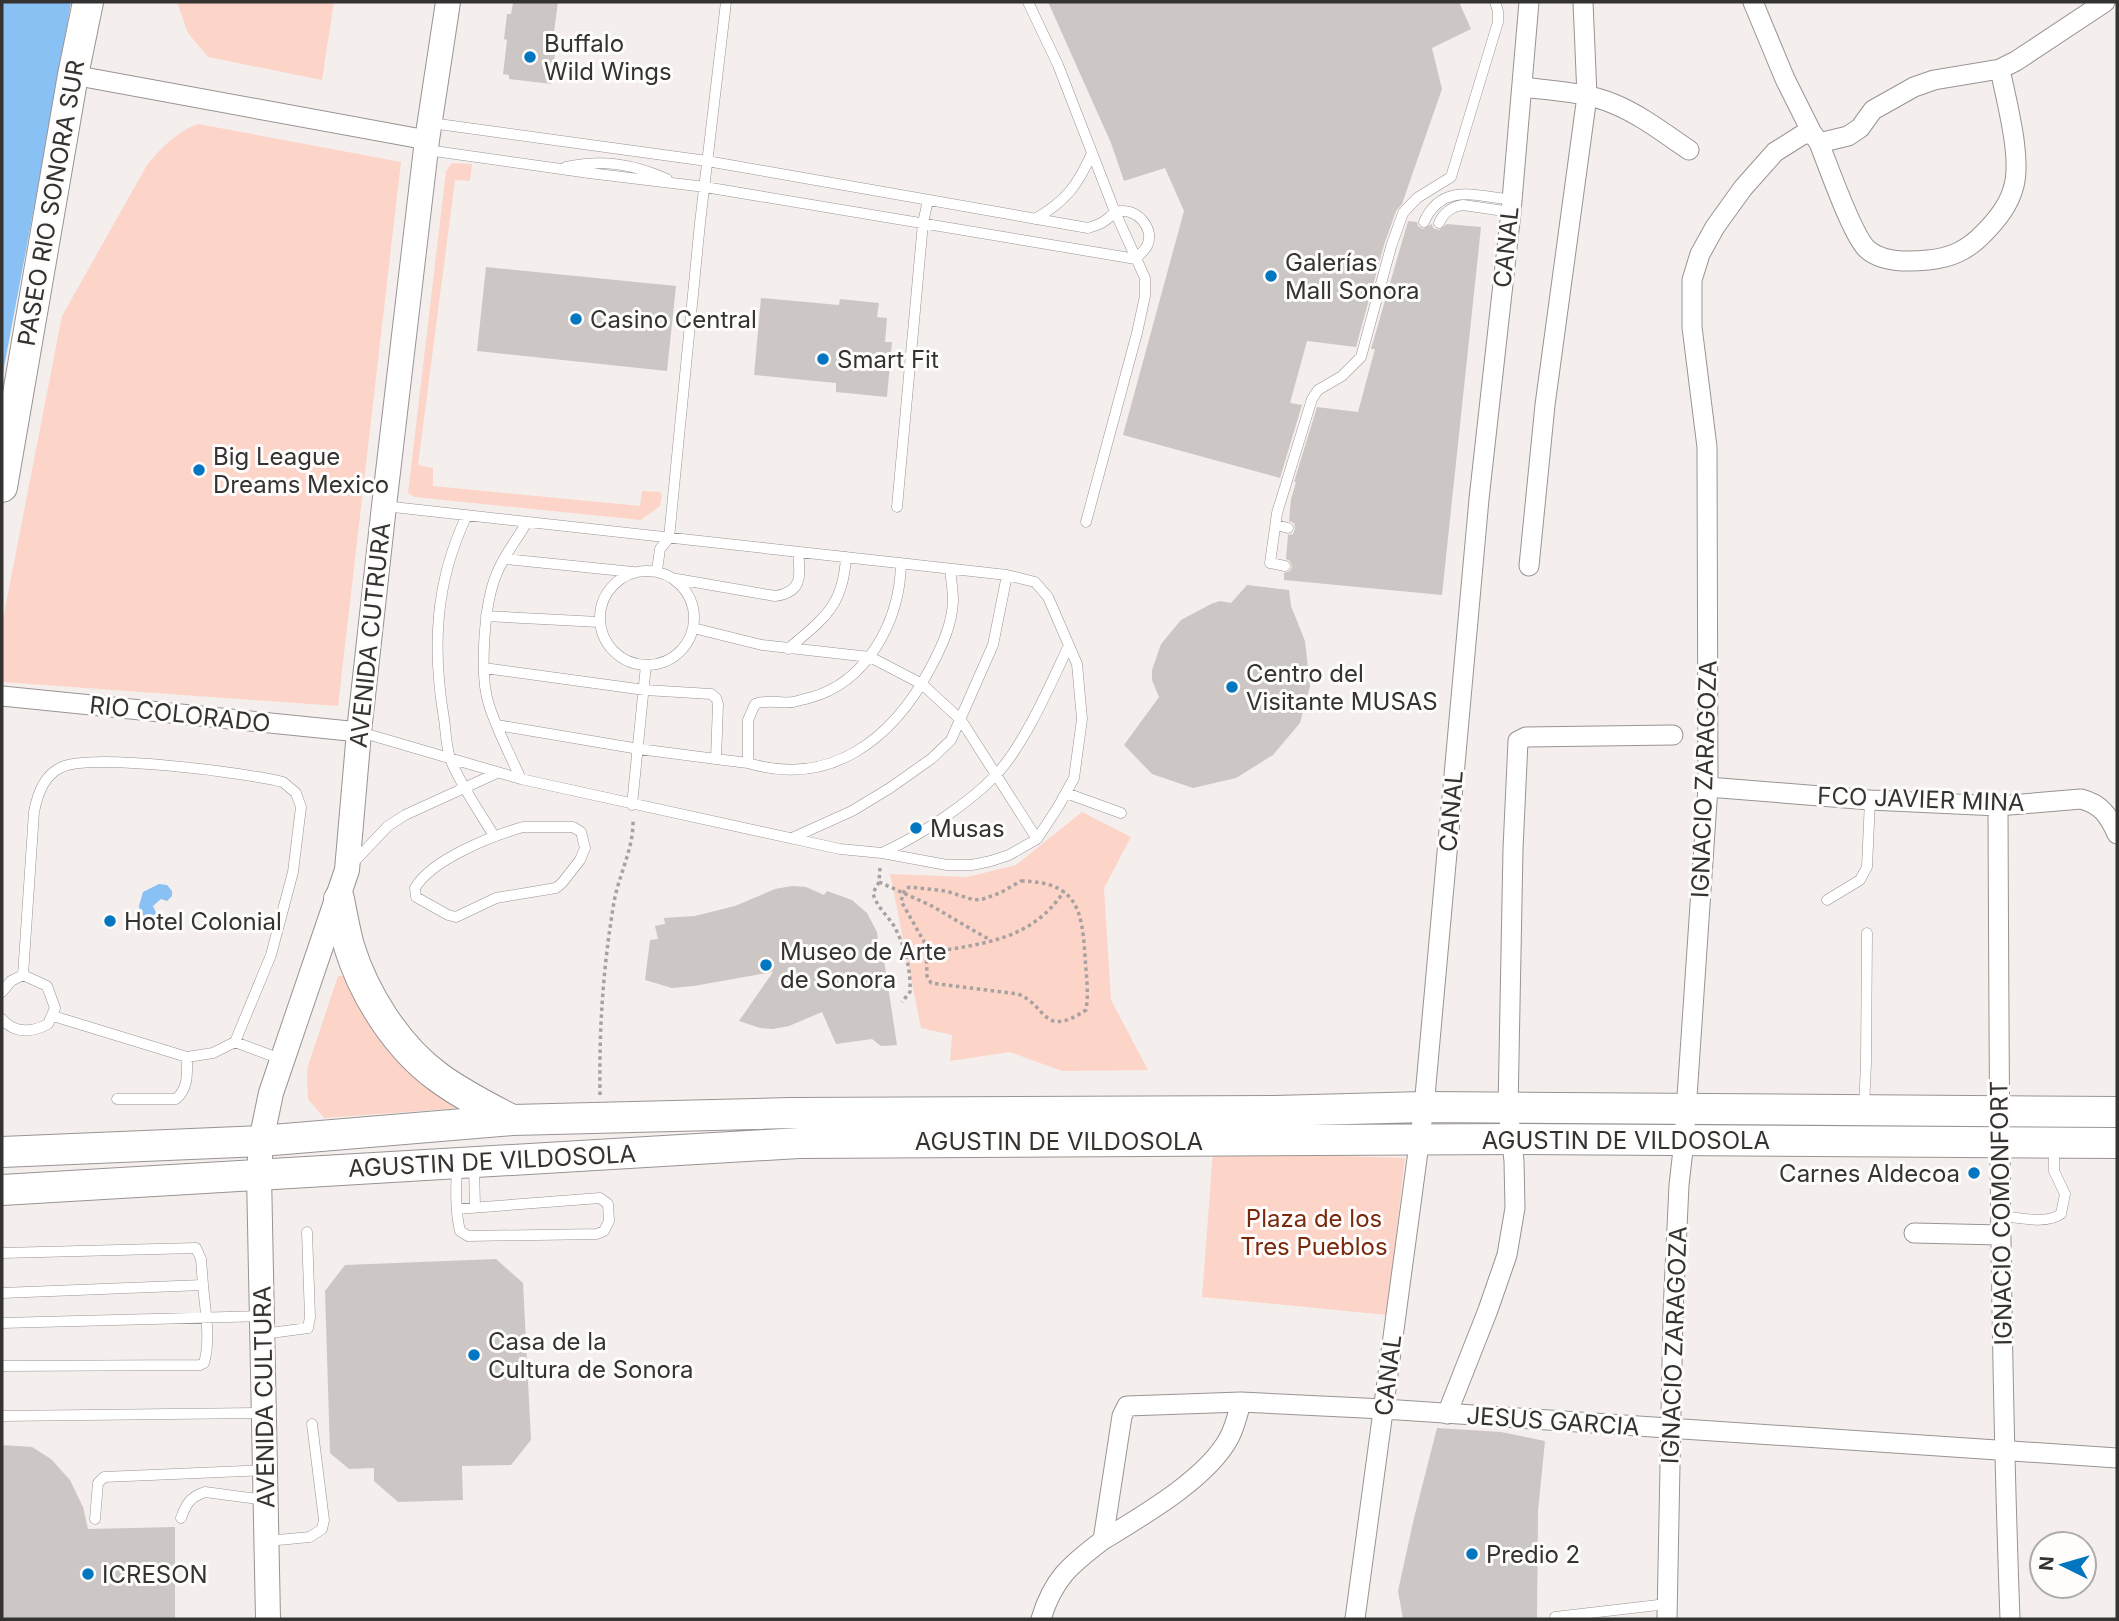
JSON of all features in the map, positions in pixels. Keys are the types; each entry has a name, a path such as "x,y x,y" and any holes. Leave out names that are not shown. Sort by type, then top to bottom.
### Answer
{"main road":[{"name":"PASEO RIO SONORA SUR","path":"2,487 88,2"},
{"path":"339,899 349,945 358,969 370,995 398,1037 416,1058 438,1076 512,1120"},
{"name":"AGUSTIN DE VILDOSOLA","path":"2,1152 261,1141 512,1120 791,1113 1275,1111 1424,1107 2117,1112"},
{"name":"AGUSTIN DE VILDOSOLA","path":"2,1190 799,1143 1419,1139 2117,1143"}],"street":[{"name":"AVENIDA CUTRURA","path":"259,1174 261,1141 271,1093 347,870 384,506 447,2"},
{"name":"CANAL","path":"1355,1619 1424,1107 1479,499 1523,87 1529,2"},
{"path":"1529,566 1548,380 1587,96 1583,2"},
{"path":"1753,2 1785,79 1816,138 1856,232 1866,248 1876,255 1908,261 1930,260 1960,253 1975,242 2000,215 2013,189 2016,176 2011,125 2000,69 2105,2"},
{"name":"IGNACIO ZARAGOZA","path":"1667,1612 1673,1312 1679,1185 1708,787 1707,447 1692,327 1692,280 1700,254 1715,227 1742,188 1775,152 1802,135 1816,138 1848,136 1860,128 1873,110 1914,87 1934,80 2000,69"},
{"path":"73,75 428,138"},
{"path":"1523,87 1587,96 1613,103 1689,150"},
{"name":"RIO COLORADO","path":"2,696 359,732"},
{"path":"1447,1414 1507,1255 1515,1208 1508,1109 1518,741 1526,737 1673,735"},
{"name":"FCO JAVIER MINA","path":"1708,787 1870,800 1998,806 2081,799 2102,808 2117,834"},
{"name":"IGNACIO COMONFORT","path":"1998,806 2000,1225 2010,1619"},
{"name":"AVENIDA CULTURA","path":"259,1174 268,1619"},
{"path":"1914,1233 2000,1225"},
{"path":"1041,1619 1052,1589 1072,1563 1103,1540 1157,1507 1217,1455 1231,1436 1241,1402"},
{"name":"JESUS GARCIA","path":"1103,1540 1124,1409 1133,1406 1241,1402 1384,1409 2117,1458"}],"lane":[{"path":"657,570 660,549 669,538 726,2"},
{"path":"1028,2 1058,65 1115,212 1145,278 1145,296 1086,522"},
{"path":"1285,566 1270,563 1276,525 1294,474 1312,399 1318,390 1342,376 1361,357 1403,213 1417,198 1451,177 1498,22 1498,10 1494,2"},
{"path":"428,138 707,161 1088,228 1102,224 1115,212 1135,212 1147,229 1147,246 1136,259"},
{"path":"428,138 559,168 705,187 1136,259"},
{"path":"1035,219 1069,195 1081,179 1092,153"},
{"path":"1424,222 1440,200 1451,195 1463,194 1511,206"},
{"path":"897,508 923,223 928,200"},
{"path":"1440,223 1442,216 1455,206 1511,206"},
{"path":"359,732 497,774 632,805 840,849 882,853 918,862 972,865 1009,855 1037,839 1074,778 1082,719 1077,664 1054,607 1035,583 1007,575 384,506"},
{"path":"467,515 454,542 442,584 438,684 450,758 464,788 494,836"},
{"path":"521,779 485,690 484,668 486,616 497,570 527,522"},
{"path":"1276,525 1289,528"},
{"path":"505,559 634,572 657,570 677,579 775,596 799,583 798,552"},
{"path":"788,649 829,611 841,592 846,557"},
{"path":"748,763 748,720 755,704 793,702 827,693 847,681 870,657 894,608 900,586 901,563"},
{"path":"497,725 639,749 748,763 778,770 809,769 836,762 863,748 890,726 922,684 949,626 953,601 950,569"},
{"path":"634,572 620,579 606,595 599,622 604,638 616,655 630,662 666,662 679,654 689,642 695,615 690,597 677,579"},
{"path":"792,838 852,811 890,788 951,740 993,645 1007,575"},
{"path":"486,616 599,622"},
{"path":"694,628 762,645 870,657 922,684 961,720 1037,839"},
{"path":"882,853 913,839 996,774 1031,723 1069,645"},
{"path":"632,805 646,664"},
{"path":"484,668 645,690 711,694 718,704 716,759"},
{"path":"23,975 34,812 38,794 46,781 61,767 95,762 137,763 283,782 296,793 301,807 293,872 271,955 235,1042 213,1053 187,1056 53,1016"},
{"path":"347,870 388,826 405,815 497,774"},
{"path":"1066,793 1121,813"},
{"path":"1827,900 1860,880 1867,867 1870,800"},
{"path":"523,827 573,827 581,832 585,848 580,860 562,883 550,890 496,898 456,917 416,897 415,888 447,860 494,836 523,827"},
{"path":"1863,1110 1867,933"},
{"path":"2,992 11,981 23,975"},
{"path":"2,1021 10,1028 30,1031 48,1024 53,1016 55,1008 47,986 23,975"},
{"path":"235,1042 283,1060"},
{"path":"117,1099 176,1098 184,1090 187,1081 187,1056"},
{"path":"2000,1225 2054,1219 2061,1214 2064,1194 2054,1171 2054,1142"},
{"path":"465,1163 475,1207"},
{"path":"457,1209 600,1198 608,1204 609,1221 604,1231 597,1234 468,1236 460,1231 457,1209 465,1163"},
{"path":"2,1322 206,1318 308,1328 310,1317 307,1232"},
{"path":"2,1254 196,1248 201,1259 206,1318 206,1355 204,1363 201,1364 2,1366"},
{"path":"2,1293 203,1285"},
{"path":"2,1416 264,1413"},
{"path":"267,1541 310,1537 322,1529 324,1520 312,1424"},
{"path":"94,1519 98,1483 104,1477 265,1470"},
{"path":"181,1518 186,1504 205,1492 266,1500"},
{"path":"1555,1617 1667,1612"}],"path":[{"path":"600,1118 601,996 614,902 631,841 632,805"},
{"path":"882,853 879,882 873,893 874,900 895,928 906,956 911,976 911,992 902,1002"},
{"path":"1021,881 1036,881 1064,891 1073,901 1083,921 1088,995 1086,1010 1066,1022 1052,1020 1018,994 931,983 927,976 926,945 901,901 904,893 910,887 946,891 974,900 1000,893 1021,881"},
{"path":"879,882 930,905 992,942"},
{"path":"927,953 992,942 1011,936 1036,922 1053,908 1064,891"}],"green space":[{"path":"177,2 334,2 322,80 208,57 188,33"},
{"name":"Big League Dreams Mexico","path":"198,124 401,162 338,706 2,682 2,624 62,316 147,165 170,141"},
{"path":"452,163 472,164 470,181 455,180 418,465 433,468 433,486 640,506 642,491 660,492 660,506 641,520 414,497 408,493 446,171"},
{"path":"1082,812 1131,837 1104,888 1111,1000 1148,1070 1062,1071 1010,1052 950,1061 952,1035 921,1028 890,874 967,877 1016,865"},
{"path":"338,976 344,976 350,987 461,1108 324,1118 308,1099 307,1069"},
{"name":"Plaza de los Tres Pueblos","path":"1213,1152 1405,1158 1387,1315 1202,1297"}],"water":[{"path":"2,2 71,2 2,378"},
{"path":"159,884 167,885 172,896 167,901 161,899 153,906 158,917 149,922 140,912 139,906 143,892"}],"building":[{"name":"Buffalo Wild Wings","path":"558,2 554,32 558,32 551,84 509,79 509,75 503,74 507,14 511,14 513,3"},
{"name":"Galerías Mall Sonora","path":"1048,2 1459,2 1471,29 1432,48 1442,89 1402,204 1396,211 1384,245 1356,347 1307,341 1290,403 1302,405 1280,478 1123,435 1184,211 1165,168 1124,181 1111,143"},
{"path":"1408,221 1417,222 1423,229 1432,224 1433,228 1439,230 1447,224 1481,227 1442,595 1284,580 1284,573 1292,567 1286,559 1288,535 1293,534 1295,529 1294,523 1289,521 1294,482 1317,407 1358,412 1375,349 1371,349"},
{"name":"Casino Central","path":"486,267 676,286 667,371 477,351"},
{"name":"Smart Fit","path":"761,298 839,305 840,299 879,303 877,317 887,318 885,342 892,342 887,397 836,392 836,383 754,375"},
{"name":"Centro del Visitante MUSAS","path":"1247,585 1289,590 1291,606 1305,641 1310,686 1300,723 1273,755 1236,778 1193,788 1152,774 1124,745 1159,697 1152,680 1152,670 1161,644 1181,620 1211,604 1220,601 1231,603"},
{"name":"Museo de Arte de Sonora","path":"806,887 824,895 827,891 852,900 867,913 877,932 880,960 884,960 897,1045 881,1046 872,1039 836,1044 822,1012 789,1026 773,1029 739,1021 773,972 672,988 645,980 650,940 658,939 655,926 665,924 664,918 695,916 735,906 775,889"},
{"path":"496,1259 523,1283 531,1440 511,1465 462,1466 463,1500 398,1502 374,1481 374,1468 349,1469 330,1453 325,1291 345,1265"},
{"name":"Predio 2","path":"1437,1428 1501,1432 1545,1441 1538,1511 1537,1619 1403,1619 1398,1591"},
{"name":"ICRESON","path":"2,1445 32,1447 51,1459 70,1480 83,1507 88,1529 175,1527 175,1619 2,1619"}],"place":[{"name":"Buffalo Wild Wings","path":"530,57"},
{"name":"Galerías Mall Sonora","path":"1271,276"},
{"name":"Casino Central","path":"576,319"},
{"name":"Smart Fit","path":"823,359"},
{"name":"Big League Dreams Mexico","path":"199,470"},
{"name":"Centro del Visitante MUSAS","path":"1232,687"},
{"name":"Musas","path":"916,828"},
{"name":"Hotel Colonial","path":"110,921"},
{"name":"Museo de Arte de Sonora","path":"766,965"},
{"name":"Carnes Aldecoa","path":"1974,1173"},
{"name":"Casa de la Cultura de Sonora","path":"474,1355"},
{"name":"Predio 2","path":"1472,1554"},
{"name":"ICRESON","path":"88,1574"}]}
